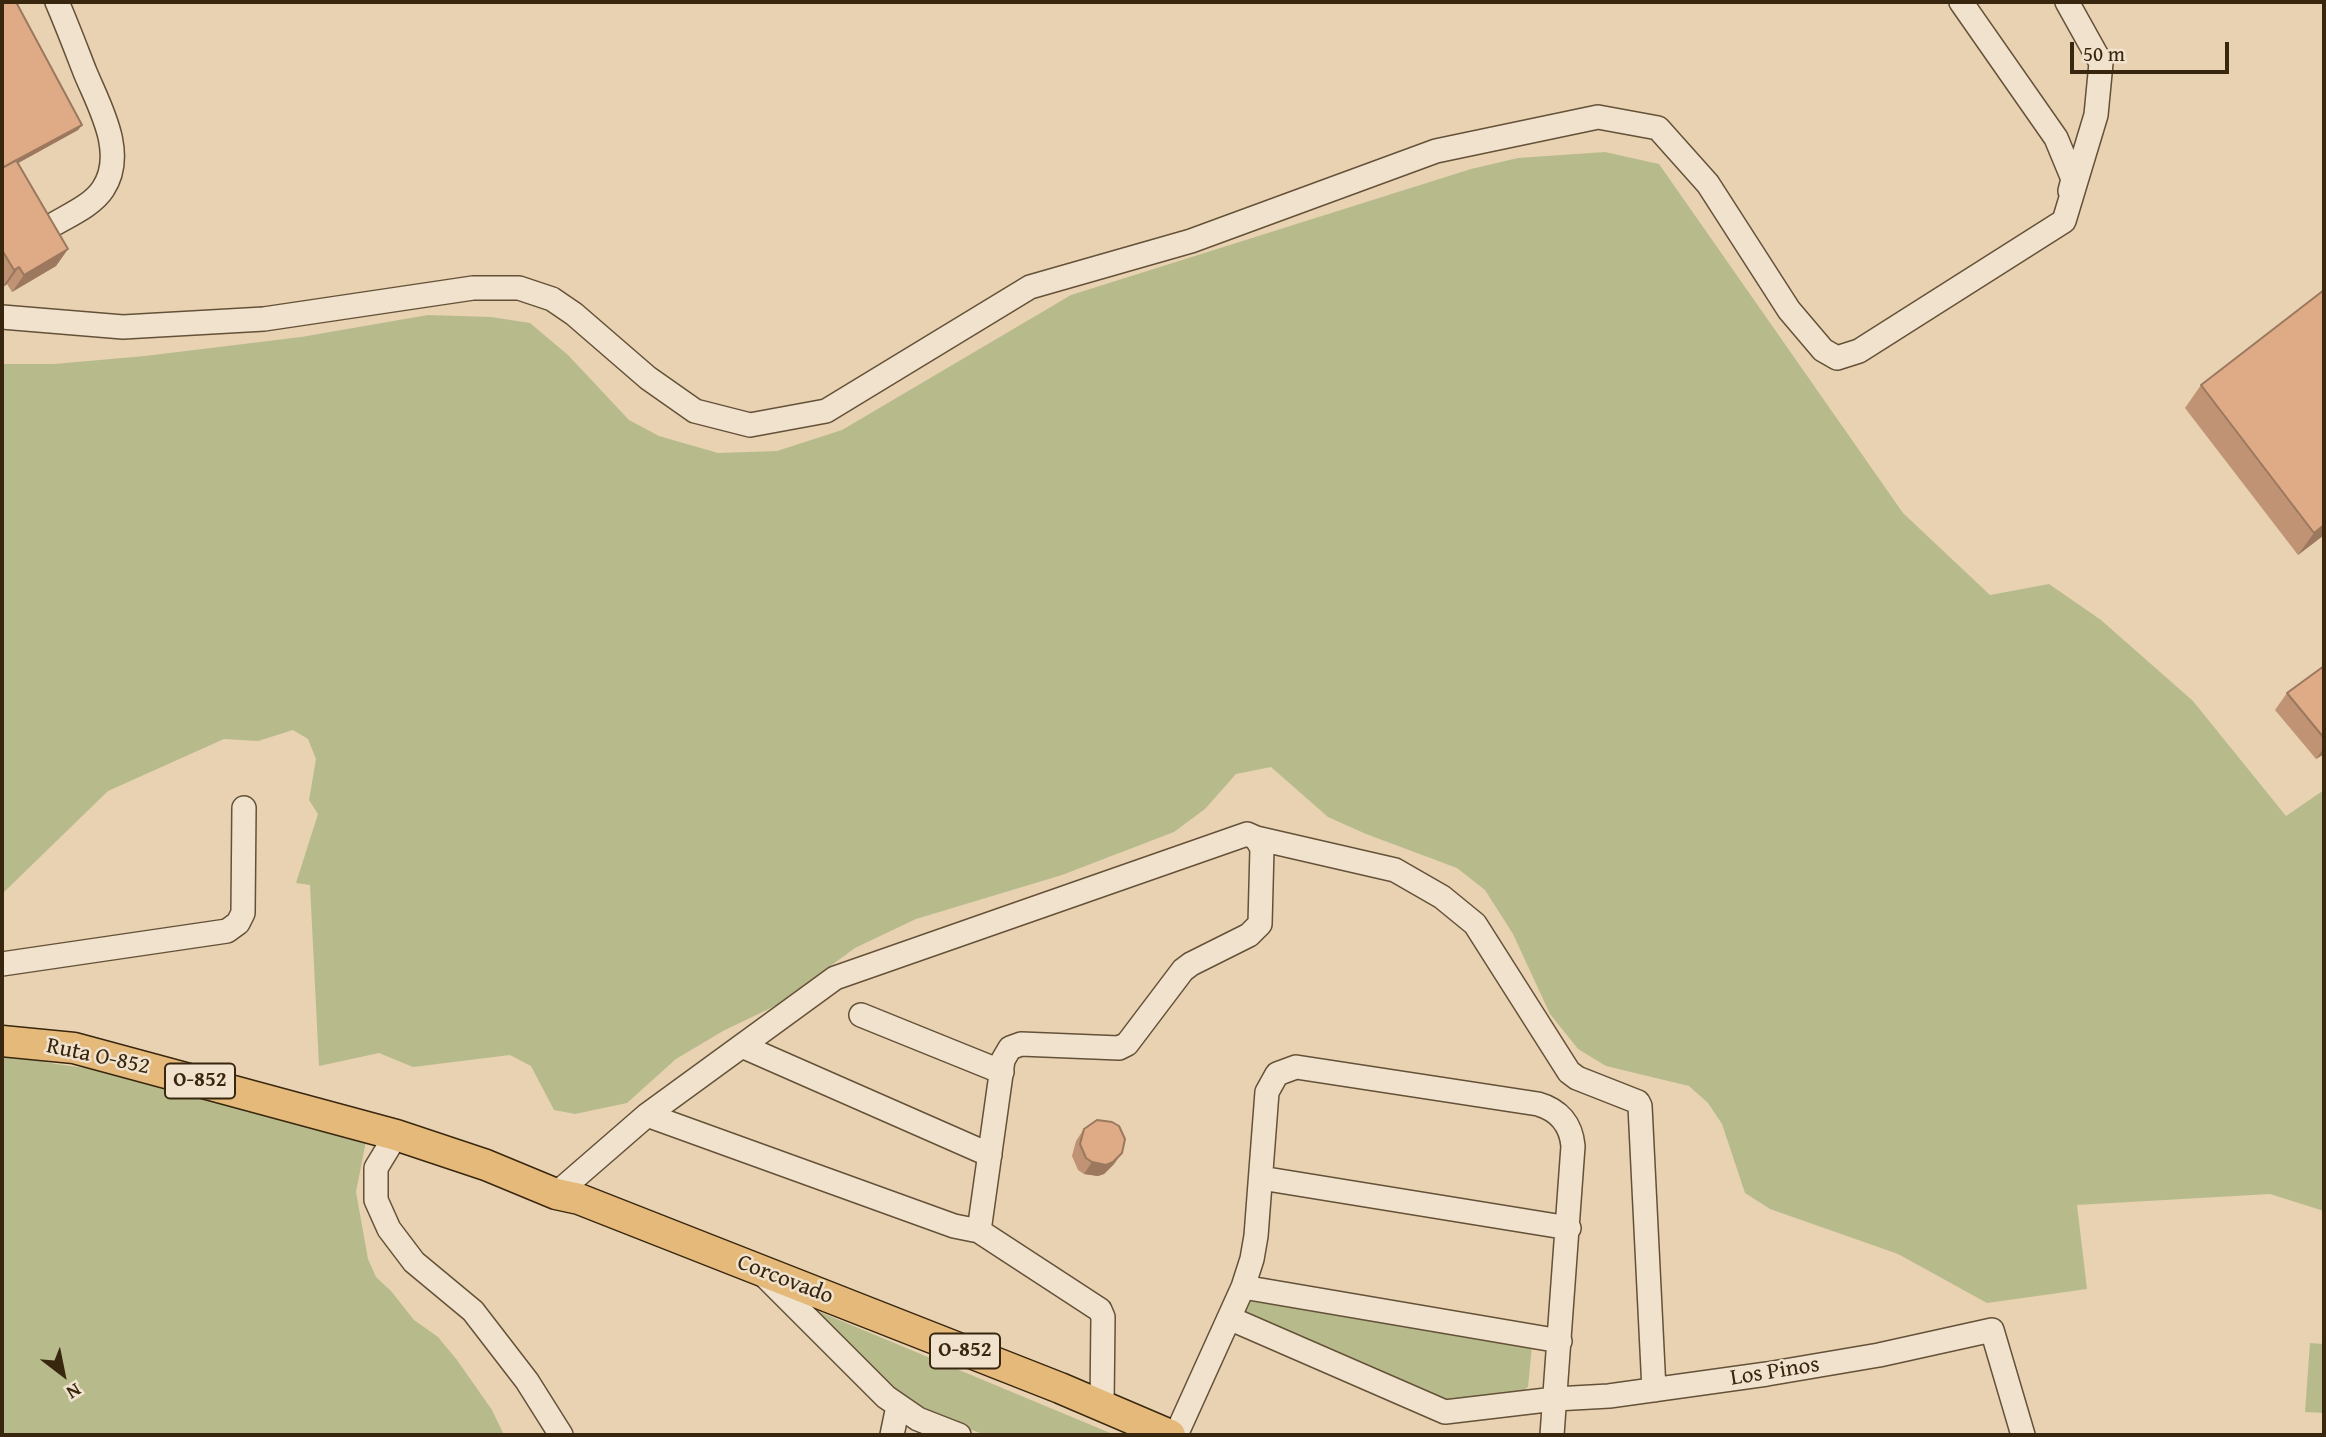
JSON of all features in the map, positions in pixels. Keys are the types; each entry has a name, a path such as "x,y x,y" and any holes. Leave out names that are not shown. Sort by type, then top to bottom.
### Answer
{"main road":[{"name":"Ruta O-852","path":"2,1041 74,1048 396,1135"},
{"name":"Corcovado","path":"396,1135 485,1165 556,1194 579,1199 1102,1405 1170,1435"}],"street":[{"path":"51,226 101,192 108,181 112,166 105,119 57,2"},
{"path":"1961,2 2056,138 2073,179 2064,221"},
{"path":"2,317 123,327 264,319 473,288 519,288 552,299 574,314 648,378 695,411 750,425 826,411 1030,287 1192,241 1436,152 1598,117 1658,128 1708,184 1789,310 1823,350 1837,358 1859,351 2064,221 2096,115 2102,63 2067,2"},
{"path":"2,964 227,932 238,923 243,913 244,808"},
{"path":"556,1194 647,1115 835,978 1247,834 1395,870 1442,897 1475,924 1569,1072 1577,1078 1634,1099 1640,1106 1654,1391"},
{"path":"979,1231 1003,1060 1015,1045 1119,1048 1127,1044 1183,970 1256,931 1260,924 1262,848 1256,838"},
{"path":"861,1015 1002,1072"},
{"path":"742,1046 990,1155"},
{"path":"1176,1435 1243,1287 1255,1248 1267,1092 1277,1074 1289,1068 1304,1067 1538,1104 1560,1116 1571,1134 1573,1146 1552,1435"},
{"path":"647,1115 954,1226 979,1231 1100,1310 1103,1317 1102,1405"},
{"path":"396,1135 376,1168 376,1200 389,1229 414,1262 473,1311 527,1381 561,1435"},
{"path":"1261,1178 1569,1228"},
{"path":"758,1270 898,1406 918,1419 959,1435"},
{"path":"1243,1287 1560,1341"},
{"name":"Los Pinos","path":"1229,1318 1445,1412 1654,1391 1867,1357 1992,1330 2023,1435"},
{"path":"892,1435 898,1406"}],"green space":[{"path":"1605,152 1659,164 1903,513 1990,595 2049,584 2101,620 2193,701 2286,816 2324,790 2324,1211 2270,1194 2077,1205 2087,1289 1987,1303 1898,1254 1770,1209 1745,1193 1722,1124 1708,1103 1689,1086 1606,1066 1578,1049 1550,1014 1513,934 1485,890 1457,868 1328,817 1271,767 1236,774 1205,809 1174,832 1062,875 916,919 855,948 777,1005 723,1031 676,1059 627,1103 575,1114 554,1110 531,1066 510,1055 413,1067 379,1053 319,1066 310,885 296,883 318,814 309,800 316,759 308,739 293,730 258,741 224,739 108,791 2,894 2,364 54,364 145,356 301,337 428,315 491,317 530,323 568,355 629,420 659,436 718,453 777,451 842,430 1071,295 1471,169 1518,158"},
{"path":"2,1054 145,1076 366,1141 356,1192 368,1259 376,1277 414,1320 438,1337 457,1360 492,1410 504,1435 2,1435"},
{"path":"1253,1298 1532,1346 1528,1387 1516,1396 1437,1406 1241,1319 1245,1302"},
{"path":"808,1307 1115,1435 993,1435 980,1433 923,1412 902,1402"},
{"path":"2310,1343 2324,1344 2324,1413 2305,1412"}],"building":[{"path":"2,2 16,2 82,125 2,168"},
{"path":"16,160 68,249 24,275 19,267 14,270 2,250 2,168"},
{"path":"2324,290 2324,525 2314,533 2201,385"},
{"path":"2324,666 2324,738 2287,693"},
{"path":"1097,1120 1119,1126 1125,1139 1122,1153 1106,1165 1086,1158 1080,1144 1084,1129"}]}
